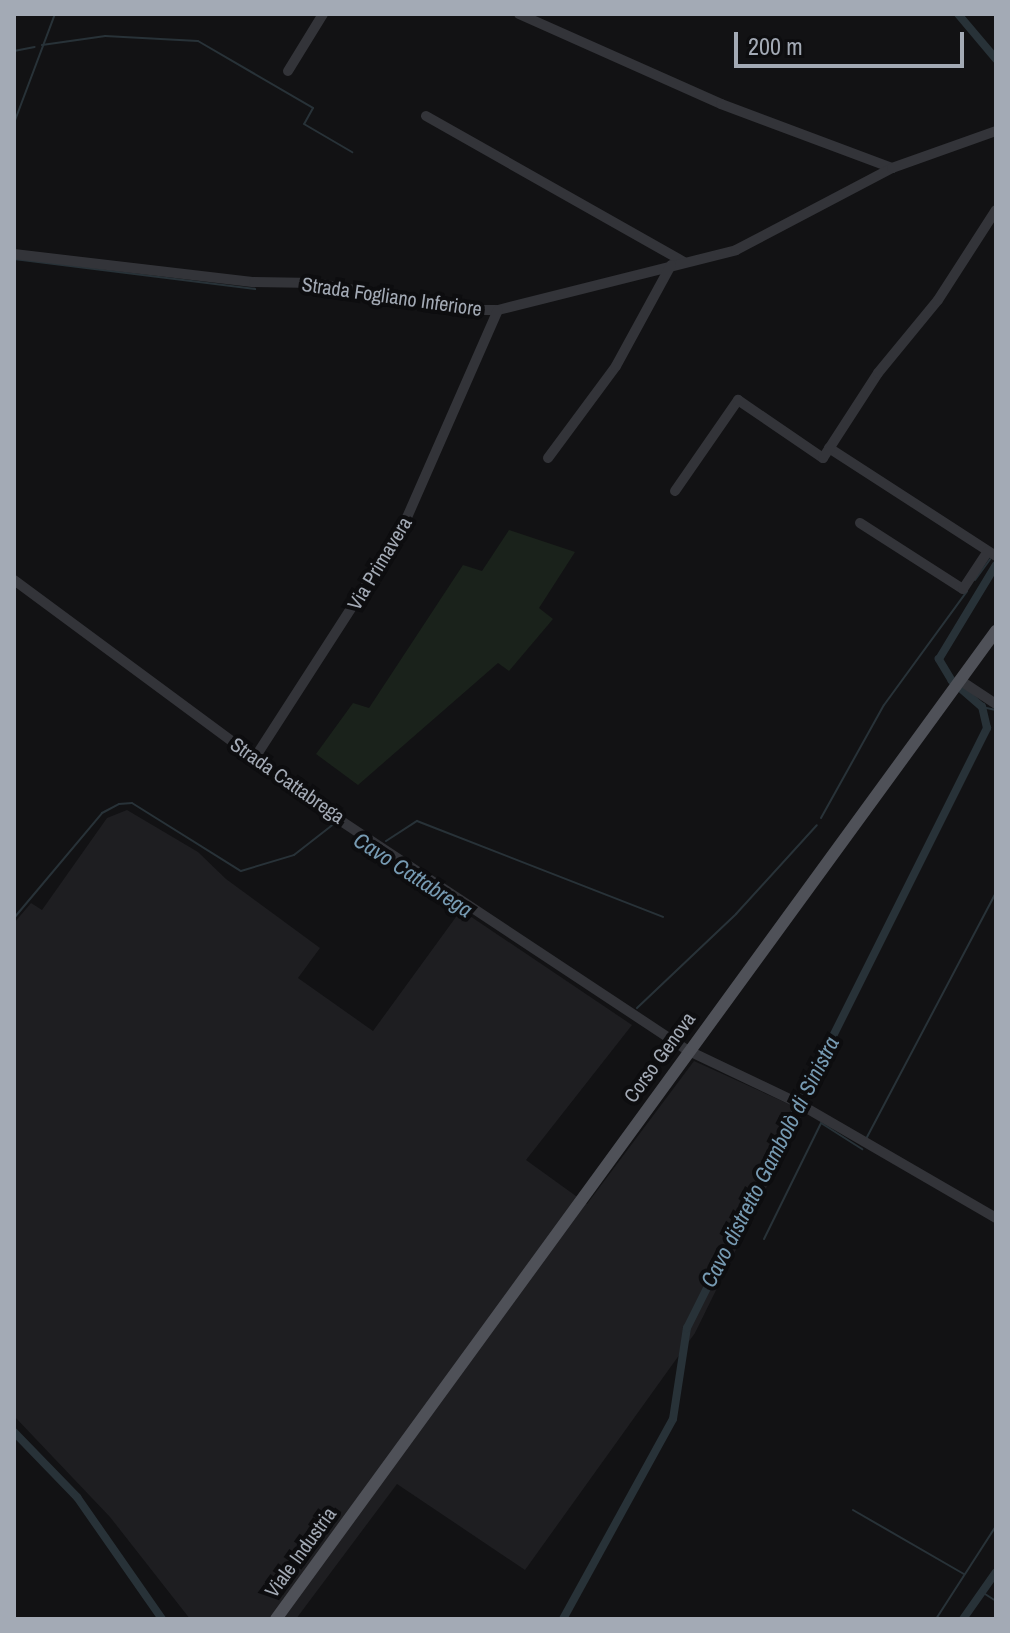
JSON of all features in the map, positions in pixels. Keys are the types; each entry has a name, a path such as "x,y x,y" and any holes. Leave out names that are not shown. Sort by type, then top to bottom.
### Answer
{"main road":[{"name":"Corso Genova","path":"356,1508 996,631"},
{"name":"Viale Industria","path":"276,1619 356,1508"}],"street":[{"path":"288,71 323,14"},
{"path":"519,14 721,104 892,168"},
{"path":"426,116 684,262"},
{"name":"Strada Fogliano Inferiore","path":"14,254 254,282 315,283 465,310 498,310 736,250 892,168 996,131"},
{"path":"826,453 878,373 938,300 996,210"},
{"path":"548,458 616,366 671,265"},
{"name":"Via Primavera","path":"254,759 401,531 498,310"},
{"path":"675,491 738,400 992,553 963,589 860,523"},
{"name":"Strada Cattabrega","path":"14,580 254,759 689,1051 799,1104 995,1216"},
{"path":"958,684 996,704"}],"shaded area":[{"path":"509,530 575,552 539,608 553,619 509,671 498,663 358,785 316,754 353,703 369,708 463,565 482,571"},
{"path":"127,810 198,852 226,879 320,948 298,978 373,1031 461,910 632,1025 526,1160 587,1204 694,1061 804,1111 695,1333 525,1570 397,1484 296,1619 190,1619 110,1517 14,1416 14,923 31,903 42,910 107,818"}],"waterway":[{"path":"14,123 55,14"},
{"name":"Cavo distretto Gambolò di Sinistra","path":"958,14 996,59"},
{"path":"42,45 105,36 198,41 313,108 304,124 352,152"},
{"path":"14,51 35,47"},
{"path":"14,259 255,289"},
{"name":"Cavo Cattabrega","path":"975,580 990,559"},
{"name":"Cavo distretto Gambolò di Sinistra","path":"563,1619 673,1419 687,1328 987,728 982,707 952,681 939,659 996,565"},
{"name":"Cavo Cattabrega","path":"821,818 884,705 967,591"},
{"name":"Cavo distretto Gambolò di Sinistra","path":"982,707 996,710"},
{"name":"Cavo Cattabrega","path":"14,918 102,813 119,804 132,803 241,871 294,855 335,823"},
{"path":"386,841 417,821 663,917"},
{"name":"Cavo Cattabrega","path":"637,1008 736,914 817,825"},
{"path":"866,1139 996,892"},
{"path":"764,1239 821,1123 862,1149"},
{"path":"14,1432 77,1497 162,1619"},
{"path":"853,1510 964,1574"},
{"name":"Cavo distretto Gambolò di Sinistra","path":"936,1619 996,1526"},
{"path":"963,1619 996,1572"},
{"path":"982,1592 996,1601"}]}
